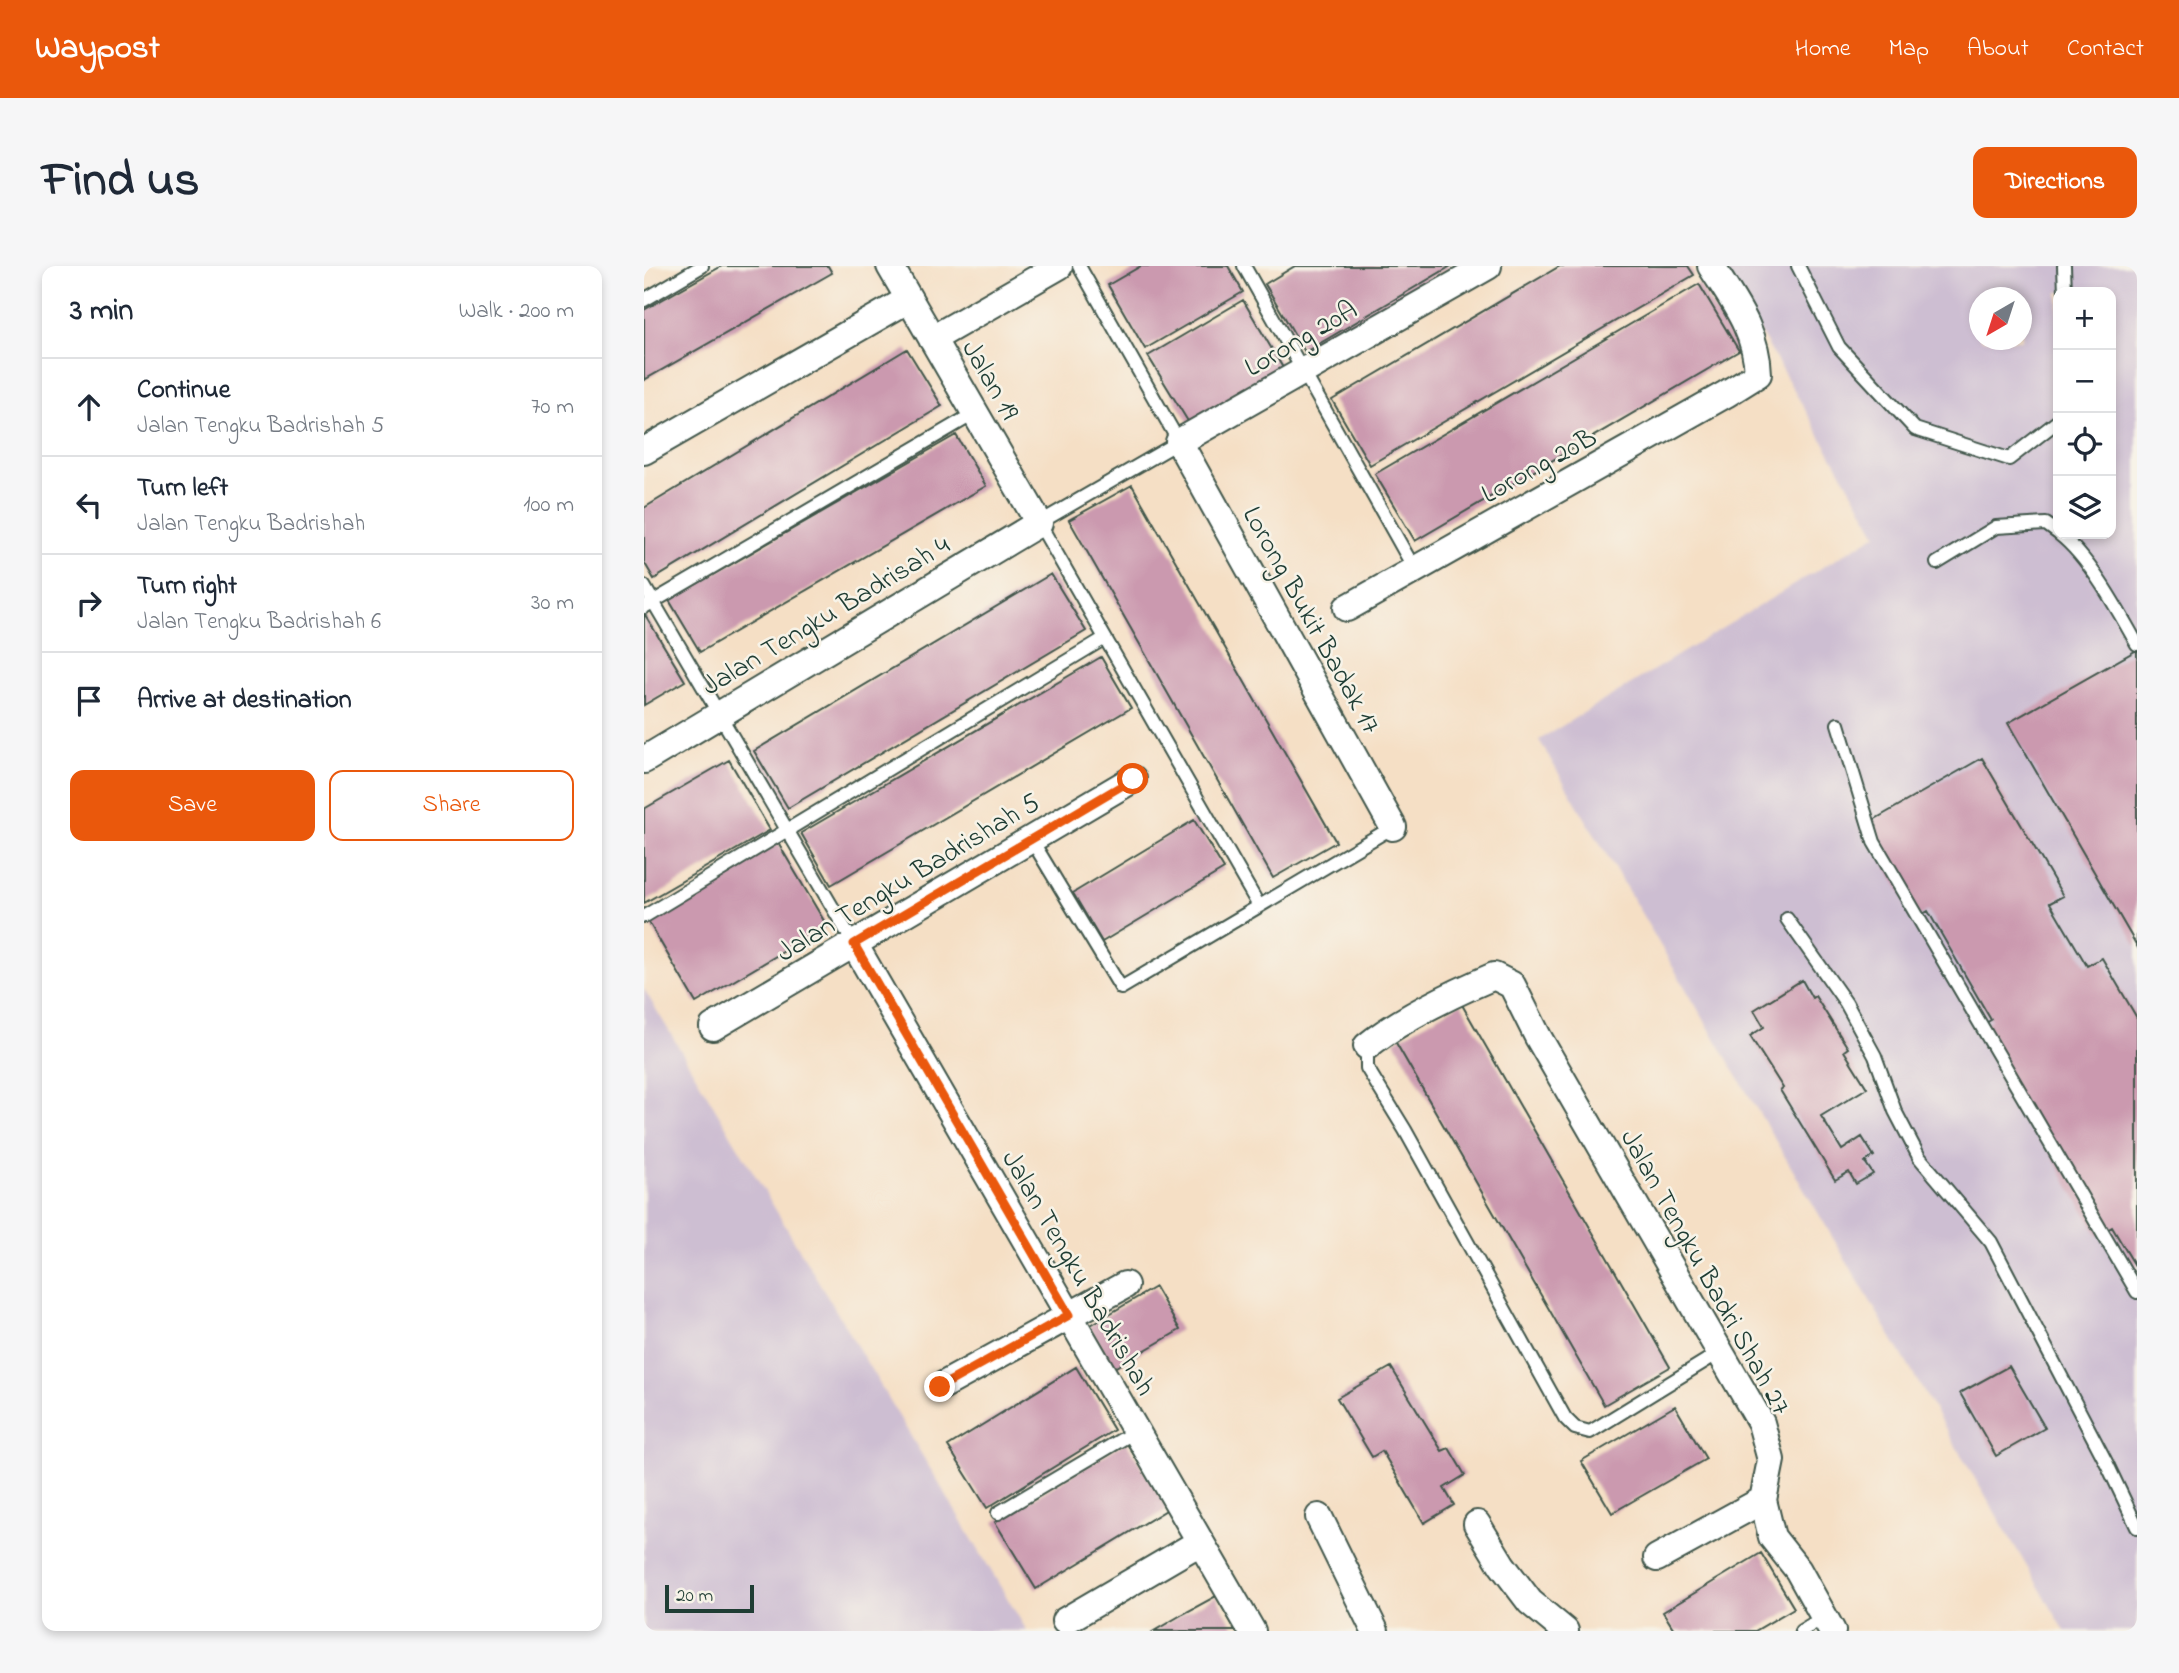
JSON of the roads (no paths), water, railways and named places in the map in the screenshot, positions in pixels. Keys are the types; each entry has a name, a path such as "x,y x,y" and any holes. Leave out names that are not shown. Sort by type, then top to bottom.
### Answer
{"street":[{"name":"Jalan 19","path":"890,266 1039,523"},
{"path":"932,339 1059,266"},
{"name":"Lorong 20A","path":"1179,442 1488,266"},
{"name":"Lorong 20B","path":"1348,608 1758,374 1758,359 1750,329 1711,266"},
{"path":"644,451 909,299"},
{"name":"Lorong Bukit Badak 17","path":"1179,442 1393,827"},
{"name":"Jalan Tengku Badrisah 4","path":"644,760 1039,523"},
{"name":"Jalan Tengku Badrishah 5","path":"713,1027 1133,779"},
{"name":"Jalan Tengku Badrishah","path":"854,944 1252,1631"},
{"name":"Jalan Tengku Badri Shah 27","path":"1367,1046 1384,1032 1494,976 1512,985 1538,1037 1762,1423 1771,1460 1763,1500 1772,1537 1797,1570 1828,1624"},
{"path":"940,1387 1125,1285"},
{"path":"1657,1558 1763,1500"},
{"path":"1320,1517 1375,1631"},
{"path":"1477,1524 1502,1565 1530,1602 1565,1631"},
{"path":"1065,1621 1200,1542"}],"lane":[{"path":"644,300 702,266"},
{"path":"1079,266 1179,442 1039,523 1259,906"},
{"path":"1244,266 1415,570"},
{"path":"1798,266 1839,347 1915,429 2009,459 2053,425"},
{"path":"2064,266 2065,287"},
{"path":"649,604 975,413"},
{"path":"1937,563 1996,527 2046,524 2053,529"},
{"path":"2066,539 2110,597 2137,644"},
{"path":"644,586 649,604 719,714 854,944"},
{"path":"645,916 1105,638"},
{"path":"1838,724 1874,842 2137,1292"},
{"path":"1031,839 1121,988 1393,827"},
{"path":"1787,919 1852,1013 1875,1056 1895,1111 1919,1157 1991,1242 2137,1527"},
{"path":"1367,1046 1367,1068 1405,1130 1565,1418 1575,1428 1590,1432 1720,1352"},
{"path":"999,1513 1136,1431"},
{"path":"1801,1631 1828,1624"}]}
